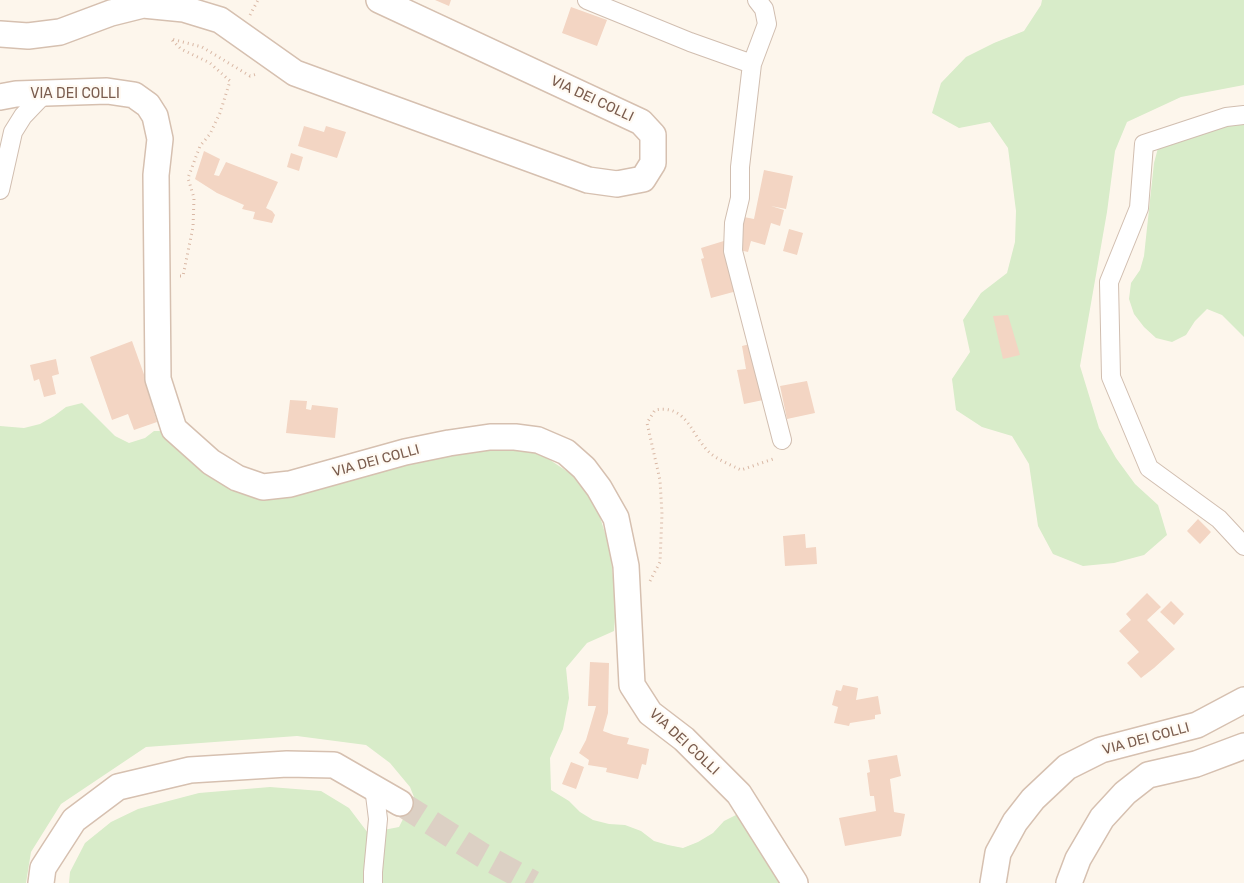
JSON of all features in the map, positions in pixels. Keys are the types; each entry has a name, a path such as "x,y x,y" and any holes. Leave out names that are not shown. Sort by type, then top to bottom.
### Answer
{"street":[{"name":"VIA DEI COLLI","path":"0,34 28,36 60,32 111,13 143,5 184,9 220,20 295,73 588,180 617,184 643,179 653,163 653,135 641,122 379,0"},
{"path":"588,0 690,42 752,64"},
{"path":"757,0 764,10 767,24 752,64 740,167 740,198 734,223 733,251 782,440"},
{"name":"VIA DEI COLLI","path":"0,97 16,94 107,91 134,95 148,105 155,116 160,139 156,175 158,379 174,429 211,462 237,478 263,488 290,484 405,452 449,443 490,438 538,440 566,452 584,468 599,488 616,518 626,566 632,685 650,713 684,739 739,794 795,883"},
{"path":"0,190 13,132 23,116 45,93"},
{"path":"1244,115 1226,118 1144,144 1139,208 1109,282 1111,377 1149,468 1220,519 1244,546"},
{"name":"VIA DEI COLLI","path":"993,883 998,853 1015,822 1033,800 1067,767 1101,750 1197,725 1244,700"},
{"path":"1068,883 1078,859 1102,818 1125,793 1148,775 1196,764 1244,746"},
{"path":"41,883 43,868 74,820 118,787 190,770 287,764 334,765 400,803"},
{"path":"373,883 378,820 374,787"}],"path":[{"path":"157,279 183,276 193,227 194,198 188,178 200,146 210,134 220,113 230,81 210,63 181,49 171,39 202,46 250,76 260,72 259,47"},
{"path":"648,584 660,562 662,514 660,480 647,423 655,410 666,408 683,416 710,453 741,470 773,459 782,440"}],"green space":[{"path":"1042,0 1244,0 1244,85 1181,97 1127,122 1115,151 1107,212 1080,366 1099,428 1116,458 1135,484 1158,505 1167,535 1144,555 1114,563 1083,566 1053,554 1038,526 1029,464 1012,436 982,427 956,410 952,379 970,352 963,320 981,293 1007,273 1015,242 1016,211 1008,148 990,122 959,128 932,113 941,83 966,57 1024,31 1041,5"},
{"path":"1244,123 1244,337 1222,315 1207,309 1195,321 1186,335 1172,342 1156,338 1134,314 1129,299 1131,283 1140,270 1144,256 1154,163 1158,148 1172,133"},
{"path":"82,403 115,436 129,443 145,438 154,431 182,431 253,482 463,448 510,445 544,456 574,476 595,501 610,549 616,605 614,631 587,643 566,668 569,698 563,729 550,758 551,790 569,801 580,812 593,820 625,825 641,831 654,841 683,848 713,833 724,821 740,813 784,883 69,883 70,872 85,843 111,822 138,809 199,793 270,787 321,791 349,808 368,833 399,827 414,797 410,787 390,763 366,745 297,736 146,747 61,804 31,852 26,883 0,883 0,426 24,428 40,424 66,407"}],"building":[{"path":"435,0 451,0 449,6"},
{"path":"571,7 607,20 597,46 562,33"},
{"path":"304,126 324,132 326,126 346,132 337,158 298,146"},
{"path":"204,151 220,159 214,175 219,176 226,162 278,182 266,208 275,215 272,223 253,219 255,212 242,209 244,205 217,193 195,179"},
{"path":"291,153 303,157 299,171 287,167"},
{"path":"764,170 793,176 786,209 771,206 784,210 780,226 771,223 765,245 751,241 748,252 739,250 742,240 738,239 744,217 754,219"},
{"path":"789,229 803,233 797,255 783,251"},
{"path":"727,240 737,291 711,298 701,259 704,258 701,248"},
{"path":"1008,315 1020,355 1003,359 993,316"},
{"path":"132,341 155,405 152,406 157,422 134,430 128,414 112,420 90,357"},
{"path":"754,343 768,399 744,404 737,370 746,369 742,346"},
{"path":"56,359 59,374 52,376 56,394 44,397 39,379 34,381 30,365"},
{"path":"807,381 815,413 787,419 780,386"},
{"path":"290,400 307,401 306,409 311,410 312,405 338,408 335,438 286,433"},
{"path":"1198,519 1211,532 1200,544 1187,531"},
{"path":"805,534 806,548 816,547 817,564 785,566 783,536"},
{"path":"1147,593 1161,607 1147,620 1175,649 1141,678 1127,663 1139,652 1119,631 1131,620 1126,614"},
{"path":"1171,601 1184,614 1174,625 1160,612"},
{"path":"590,662 609,663 608,713 603,731 629,738 627,744 649,749 646,765 642,764 638,779 606,772 607,768 588,765 589,760 579,753 586,740 596,706 588,706"},
{"path":"843,685 858,688 856,700 878,696 881,714 875,715 875,719 850,723 849,726 834,723 838,707 832,705 836,690 841,691"},
{"path":"897,755 901,776 890,779 894,812 905,814 901,836 845,846 839,818 876,811 874,796 870,796 867,773 870,772 868,760"},
{"path":"571,762 584,767 576,789 562,784"}],"tunnel":[{"path":"400,803 482,855 533,883"}]}
